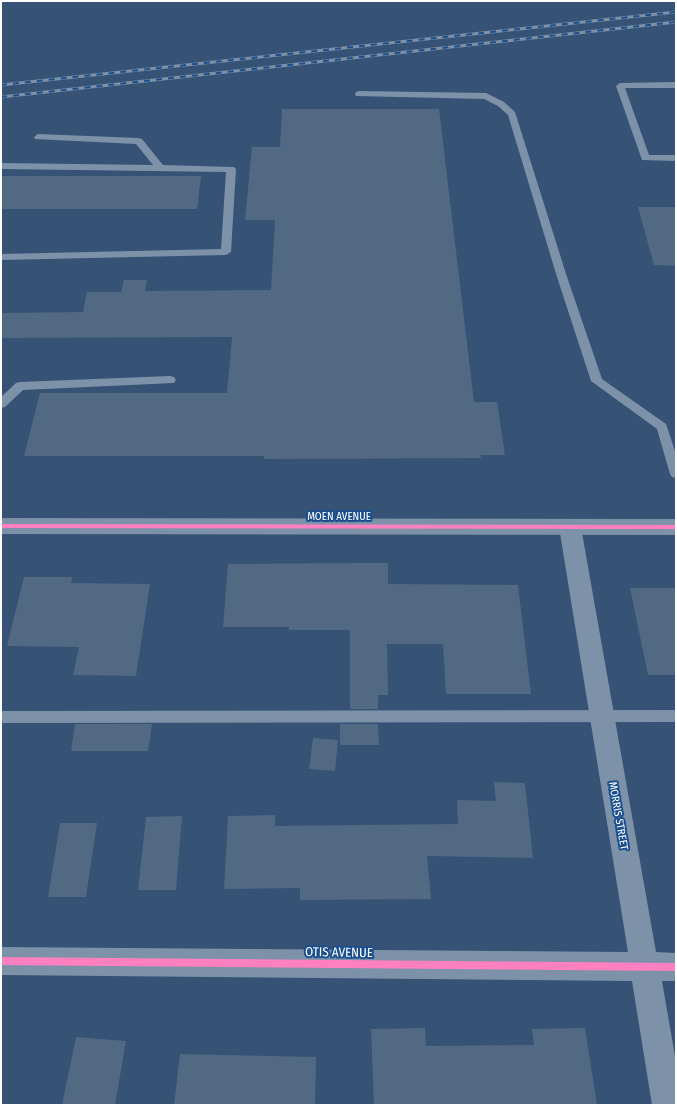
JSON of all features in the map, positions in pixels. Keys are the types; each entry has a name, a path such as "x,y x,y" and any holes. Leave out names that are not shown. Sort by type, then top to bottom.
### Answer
{"street":[{"name":"MOEN AVENUE","path":"1,526 676,527"},
{"name":"MORRIS STREET","path":"570,527 668,1105"},
{"name":"OTIS AVENUE","path":"1,961 676,967"}],"lane":[{"path":"676,86 620,86 645,158 676,158"},
{"path":"358,94 486,96 501,104 512,114 562,277 597,381 662,427 676,474"},
{"path":"38,136 139,141 160,168"},
{"path":"1,166 231,169 226,252 1,257"},
{"path":"1,404 20,386 170,380"},
{"path":"1,717 676,716"}],"building":[{"path":"282,109 439,109 474,402 497,402 505,455 480,455 481,458 264,459 264,456 24,456 40,393 227,393 232,337 1,338 1,313 83,312 87,292 121,292 124,280 147,280 145,291 271,290 275,220 245,220 252,147 280,147"},
{"path":"1,176 201,176 197,209 1,209"},
{"path":"638,207 676,207 676,266 654,265"},
{"path":"388,563 388,584 518,585 531,694 446,694 443,644 387,644 388,695 378,695 378,709 350,709 350,630 289,630 289,627 223,627 228,564"},
{"path":"24,577 72,577 71,583 150,584 136,676 73,675 79,647 7,646"},
{"path":"630,588 676,588 676,675 648,675"},
{"path":"75,724 152,724 148,751 71,751"},
{"path":"340,724 378,724 379,745 340,745"},
{"path":"313,738 338,740 335,771 309,769"},
{"path":"494,782 525,783 533,858 427,856 431,899 300,900 300,888 224,889 228,816 275,815 275,826 458,824 457,800 496,801"},
{"path":"182,816 176,890 138,890 146,817"},
{"path":"60,823 97,823 86,897 48,897"},
{"path":"425,1028 426,1046 534,1045 532,1029 585,1028 597,1105 374,1105 371,1029"},
{"path":"76,1037 126,1041 115,1105 62,1105"},
{"path":"180,1054 316,1057 315,1105 174,1105"}],"railway":[{"path":"1,85 676,12"},
{"path":"1,97 676,22"}],"cycle path":[{"path":"1,526 676,527"},
{"path":"1,961 676,967"}]}
